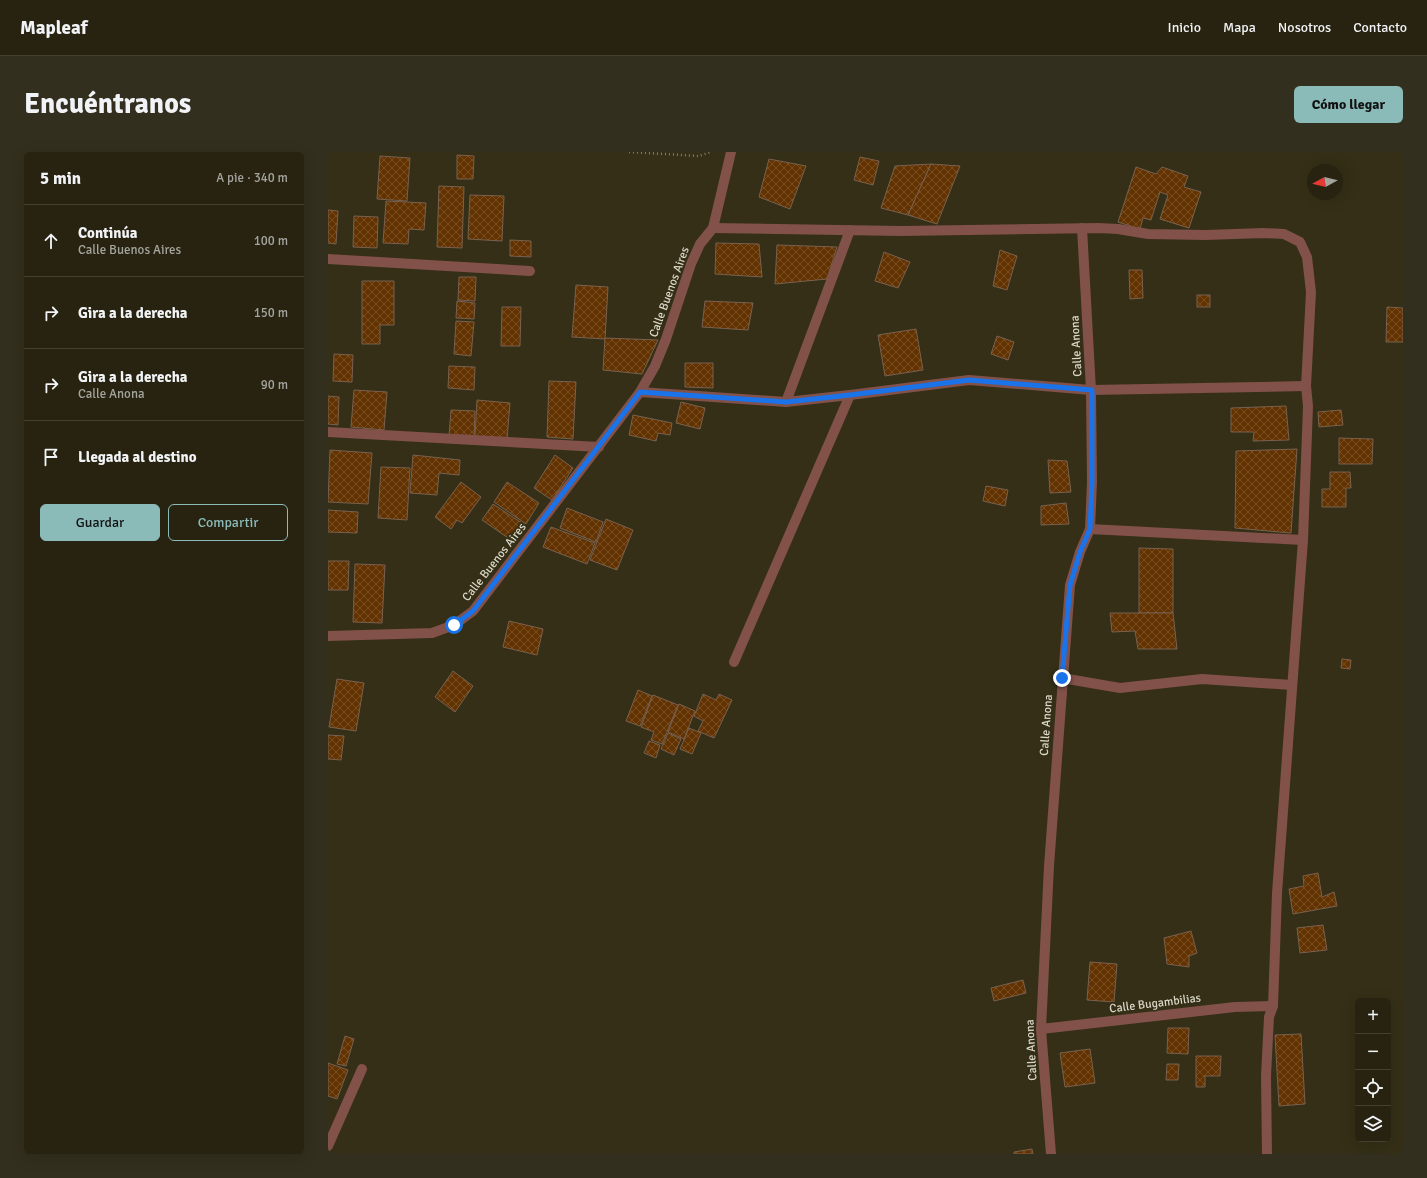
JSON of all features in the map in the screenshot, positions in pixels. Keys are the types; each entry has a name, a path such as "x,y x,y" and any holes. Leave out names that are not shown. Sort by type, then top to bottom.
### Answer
{"street":[{"path":"731,152 713,228 901,232 1082,228 1118,229 1148,234 1284,234 1300,242 1307,257 1310,292 1306,386 1308,406 1303,540 1277,893 1273,1006 1268,1017 1266,1076 1268,1154"},
{"name":"Calle Buenos Aires","path":"328,636 432,633 454,625 473,611 640,392 655,366 664,346 691,264 700,244 713,228"},
{"name":"Calle Anona","path":"1051,1154 1041,1029 1049,866 1070,585 1080,552 1090,529 1092,482 1092,390 1082,228"},
{"path":"786,402 850,230"},
{"path":"328,259 530,271"},
{"path":"640,392 786,402 969,380 1092,390 1306,386"},
{"path":"734,662 850,395"},
{"path":"328,432 599,447"},
{"path":"1090,529 1303,540"},
{"path":"1062,678 1120,688 1202,679 1292,685"},
{"name":"Calle Bugambilias","path":"1041,1029 1235,1007 1273,1006"},
{"path":"328,1146 362,1069"}],"path":[{"path":"629,152 699,156 711,152"}],"building":[{"path":"457,155 474,156 473,179 457,179"},
{"path":"380,156 410,158 407,201 377,199"},
{"path":"860,157 879,161 873,185 854,180"},
{"path":"769,159 806,166 790,209 759,197"},
{"path":"931,164 908,215 881,208 895,166"},
{"path":"931,164 960,166 937,224 908,215"},
{"path":"1136,167 1156,174 1162,167 1188,176 1184,187 1201,192 1189,228 1160,219 1168,195 1160,192 1151,220 1143,218 1140,229 1118,222"},
{"path":"439,186 464,187 462,248 437,247"},
{"path":"470,195 504,196 502,241 468,239"},
{"path":"386,201 426,203 424,230 409,229 408,244 383,243"},
{"path":"328,210 338,211 336,244 328,243"},
{"path":"354,216 378,217 377,248 353,247"},
{"path":"510,240 531,241 531,257 510,256"},
{"path":"716,243 759,244 762,277 715,274"},
{"path":"777,245 837,247 827,279 775,284"},
{"path":"1000,250 1017,256 1007,290 993,286"},
{"path":"884,252 910,262 898,288 875,281"},
{"path":"1129,270 1142,270 1143,298 1130,299"},
{"path":"459,277 476,277 475,301 458,300"},
{"path":"362,281 394,281 394,325 380,325 380,344 362,344"},
{"path":"576,285 608,287 605,339 572,337"},
{"path":"1197,295 1210,295 1210,307 1197,307"},
{"path":"457,301 475,303 474,319 456,318"},
{"path":"705,301 753,303 748,330 702,327"},
{"path":"502,307 521,307 520,346 501,346"},
{"path":"1387,307 1403,308 1403,342 1386,342"},
{"path":"456,321 474,322 471,356 454,354"},
{"path":"916,329 923,370 885,376 878,335"},
{"path":"997,336 1014,342 1008,360 991,354"},
{"path":"605,338 658,340 642,374 603,370"},
{"path":"334,354 353,355 352,382 333,381"},
{"path":"685,363 713,363 713,388 685,387"},
{"path":"449,366 475,367 474,390 448,388"},
{"path":"549,381 576,382 573,439 547,437"},
{"path":"354,390 387,392 384,430 351,427"},
{"path":"328,396 339,397 338,425 328,424"},
{"path":"477,400 510,403 507,439 475,437"},
{"path":"681,402 705,408 700,429 676,423"},
{"path":"1286,406 1289,440 1253,441 1254,432 1231,432 1231,408"},
{"path":"451,410 475,411 474,437 449,436"},
{"path":"1341,410 1343,425 1319,427 1318,412"},
{"path":"633,415 672,423 670,435 658,433 656,441 629,435"},
{"path":"1339,438 1373,439 1372,464 1339,464"},
{"path":"1297,449 1291,533 1235,528 1236,451"},
{"path":"330,450 372,453 368,504 328,502"},
{"path":"413,455 460,460 459,475 439,473 437,495 410,493"},
{"path":"555,455 573,468 552,500 534,488"},
{"path":"1048,460 1067,461 1071,492 1050,493"},
{"path":"381,467 410,468 407,520 378,518"},
{"path":"1330,472 1350,472 1351,488 1346,488 1346,507 1322,507 1322,489 1330,489"},
{"path":"461,482 481,497 462,523 457,520 451,529 435,517"},
{"path":"507,482 539,503 526,524 494,502"},
{"path":"986,486 1008,490 1005,506 983,501"},
{"path":"1066,503 1069,524 1041,525 1041,506"},
{"path":"493,504 525,525 514,542 482,520"},
{"path":"567,508 603,522 596,542 560,528"},
{"path":"328,510 358,512 357,533 328,532"},
{"path":"606,519 633,530 617,570 590,560"},
{"path":"551,527 595,543 587,564 543,547"},
{"path":"1139,548 1173,549 1173,613 1139,613"},
{"path":"328,561 349,561 348,590 328,590"},
{"path":"355,564 385,565 382,623 353,622"},
{"path":"1110,613 1173,613 1177,649 1138,649 1135,631 1112,632"},
{"path":"509,621 543,629 537,655 503,647"},
{"path":"1342,659 1351,660 1350,669 1341,668"},
{"path":"453,671 473,686 455,712 435,697"},
{"path":"337,679 364,683 356,731 329,727"},
{"path":"638,690 652,696 640,726 626,721"},
{"path":"703,694 716,700 719,694 732,700 714,738 698,731 703,721 694,716"},
{"path":"653,695 678,705 662,744 651,740 654,732 641,727"},
{"path":"679,704 695,711 684,739 668,732"},
{"path":"689,728 701,733 692,754 680,749"},
{"path":"668,733 681,739 674,755 661,749"},
{"path":"328,735 344,736 341,760 328,759"},
{"path":"649,741 660,745 656,758 644,753"},
{"path":"1318,873 1322,897 1334,892 1337,906 1293,914 1289,889 1304,886 1303,876"},
{"path":"1323,925 1327,950 1300,953 1297,928"},
{"path":"1191,931 1197,953 1189,956 1189,967 1167,964 1164,938"},
{"path":"1090,962 1117,964 1114,1002 1087,1000"},
{"path":"1023,980 1026,993 994,1001 991,988"},
{"path":"1168,1028 1189,1028 1188,1054 1167,1053"},
{"path":"1301,1034 1305,1104 1279,1106 1275,1035"},
{"path":"345,1036 354,1039 346,1066 337,1064"},
{"path":"1090,1049 1095,1083 1065,1087 1060,1053"},
{"path":"1196,1056 1221,1056 1220,1076 1205,1076 1205,1087 1196,1087"},
{"path":"328,1063 348,1070 337,1099 328,1096"},
{"path":"1167,1064 1179,1064 1178,1080 1166,1080"},
{"path":"1032,1149 1033,1154 1014,1154 1014,1152"}],"route":[{"path":"454,625 473,611 640,392 786,402 969,380 1092,390 1092,482 1090,529 1080,552 1070,585 1062,678"}]}
